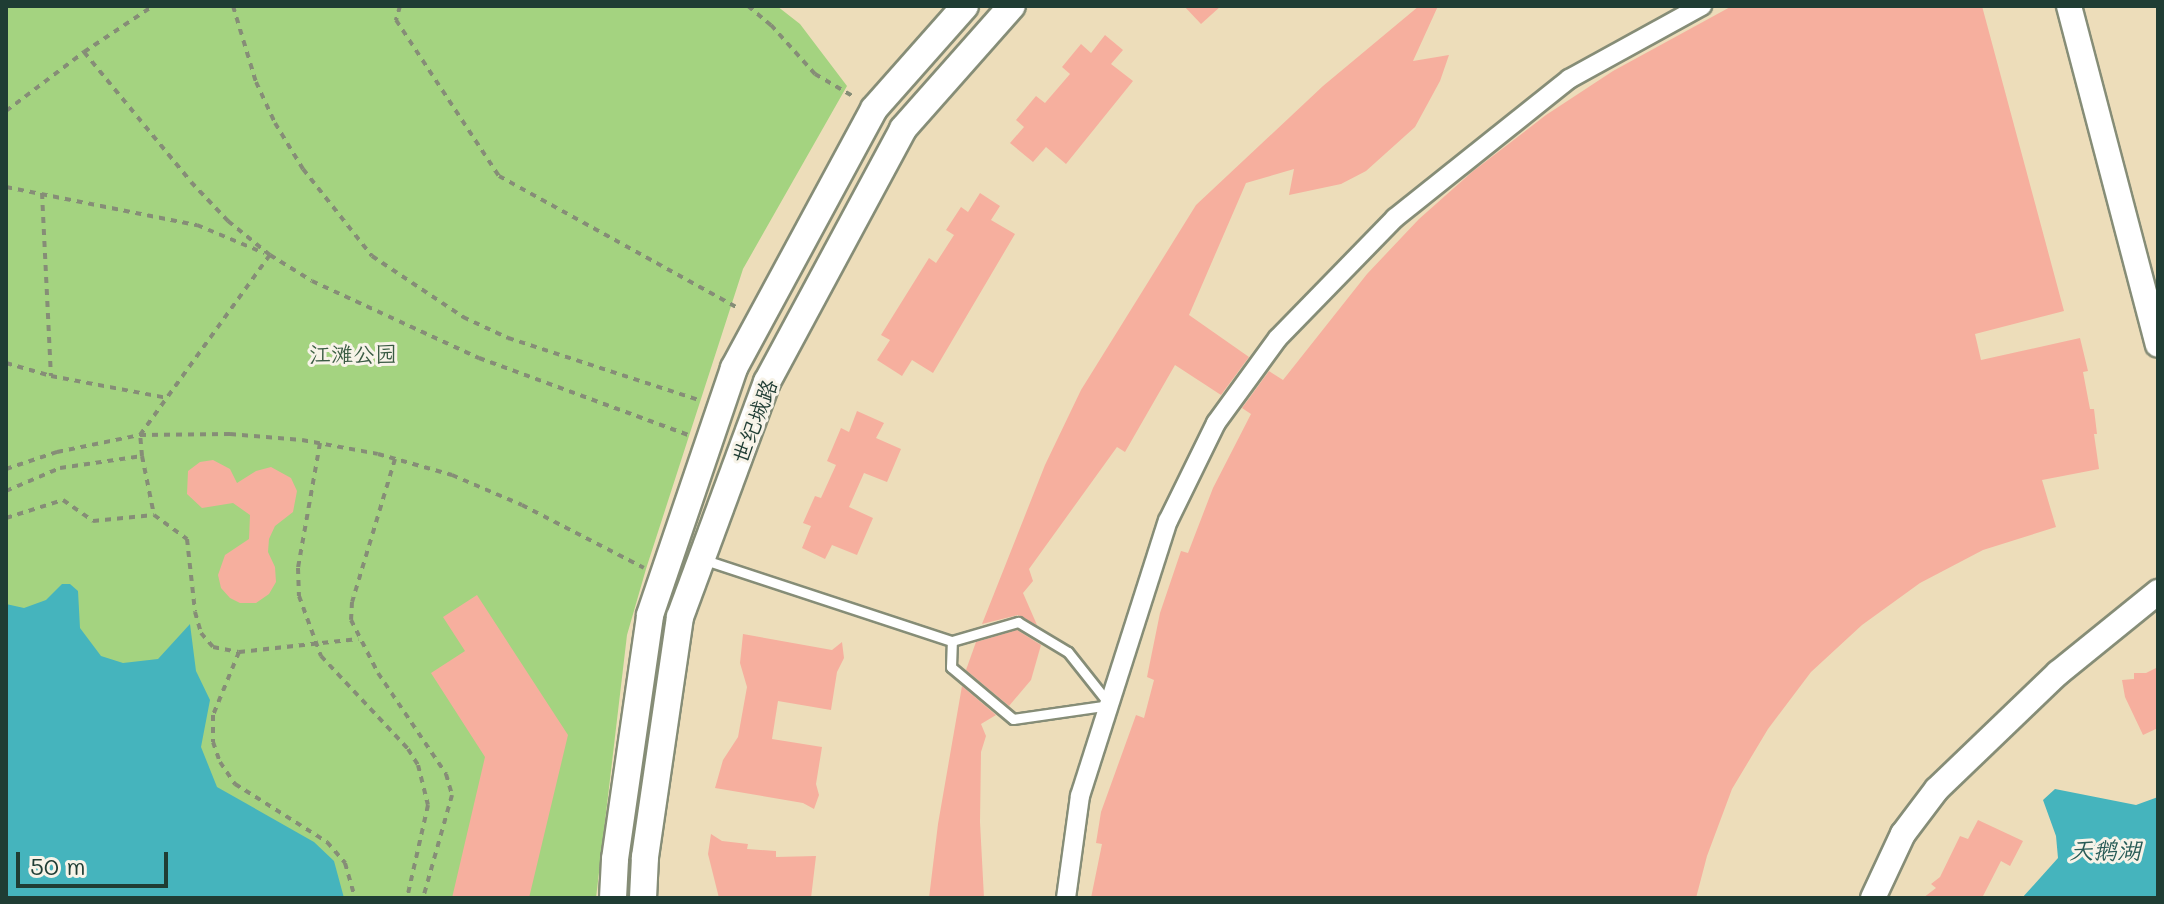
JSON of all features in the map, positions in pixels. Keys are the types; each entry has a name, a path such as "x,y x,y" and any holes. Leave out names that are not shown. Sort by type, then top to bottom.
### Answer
{"main road":[{"name":"世纪城路","path":"613,898 615,859 650,615 734,368 874,109 965,6"},
{"name":"世纪城路","path":"643,898 645,857 680,617 767,382 903,129 1012,6"}],"street":[{"path":"1066,898 1080,796 1168,521 1216,423 1278,338 1395,218 1569,79 1702,6"},
{"path":"2069,6 2155,319 2158,345"},
{"path":"1873,898 1903,834 1937,789 2058,673 2158,592"}],"lane":[{"path":"702,559 952,641 1018,622 1068,652 1110,705"},
{"path":"952,641 951,667 1013,719 1110,705"}],"path":[{"path":"6,111 84,52 153,6"},
{"path":"233,6 256,82 275,123 311,181 372,256 463,317 508,338 701,401"},
{"path":"400,6 396,20 499,176 760,320"},
{"path":"748,6 771,25 815,74 874,109"},
{"path":"84,52 191,182 228,221 270,255 312,281 479,358 691,436"},
{"path":"6,187 197,225 270,255"},
{"path":"42,193 51,376"},
{"path":"154,515 140,435 270,255"},
{"path":"6,363 51,376 167,398"},
{"path":"6,469 57,452 140,435 230,434 320,443 452,475 522,505 646,569"},
{"path":"320,443 298,568 299,596 321,656 408,749 418,765 428,805 407,898"},
{"path":"6,491 60,468 142,456"},
{"path":"395,459 352,602 351,620 358,639 446,774 452,795 423,898"},
{"path":"6,518 63,500 93,521 154,515 187,539 195,612 201,633 213,647 239,652 358,639"},
{"path":"239,652 213,715 213,742 220,762 235,784 327,842 345,863 355,898"}],"green space":[{"name":"江滩公园","path":"6,6 777,6 800,24 847,86 743,269 646,569 627,635 596,898 6,898"}],"water":[{"path":"62,584 70,584 78,591 80,628 101,656 123,663 158,659 190,624 196,671 210,700 201,747 217,787 314,842 334,861 344,898 6,898 6,604 24,608 46,600"},
{"name":"天鹅湖","path":"2055,789 2136,805 2158,797 2158,898 2022,898 2058,858 2056,836 2043,800"}],"building":[{"path":"1184,6 1221,6 1201,24"},
{"path":"1419,6 1438,6 1413,61 1449,55 1440,81 1415,127 1366,171 1341,184 1289,195 1294,169 1246,183 1189,315 1249,357 1221,395 1175,365 1125,452 1117,447 1029,569 1033,581 1023,593 1037,625 1018,615 982,624 1045,465 1081,390 1196,205 1323,86"},
{"path":"1732,6 1982,6 2064,311 1975,334 1981,360 2080,338 2088,371 2083,372 2090,409 2094,409 2099,469 2042,480 2056,527 1983,550 1920,583 1862,625 1811,672 1768,729 1732,789 1707,856 1696,898 1091,898 1102,844 1096,843 1101,812 1136,715 1144,718 1154,680 1147,677 1160,613 1181,551 1188,553 1213,488 1251,414 1242,408 1269,371 1283,380 1367,274 1419,219 1472,172 1546,115 1613,71"},
{"path":"1105,35 1123,50 1111,64 1133,81 1066,164 1046,147 1033,162 1010,143 1024,127 1016,120 1036,96 1045,103 1070,74 1062,67 1081,44 1091,53"},
{"path":"980,193 1000,206 991,220 1015,234 933,373 912,360 902,376 877,360 890,340 881,335 929,258 936,263 954,235 946,230 961,207 968,212"},
{"path":"857,411 884,423 876,438 901,449 887,482 864,473 849,507 873,518 857,555 832,545 825,559 802,548 811,526 803,523 815,496 821,498 836,465 827,461 841,428 849,432"},
{"path":"213,460 230,469 237,483 256,471 271,467 291,478 297,491 293,512 275,526 269,539 268,552 275,567 276,582 269,594 256,603 240,603 230,598 221,588 218,575 225,555 249,539 250,515 233,503 202,508 187,494 188,471 200,462"},
{"path":"477,595 568,735 529,898 452,898 485,757 431,673 465,651 443,617"},
{"path":"1017,630 1041,645 1031,680 1009,706 966,670 976,642"},
{"path":"743,634 832,650 842,642 844,658 837,672 831,710 778,701 772,739 822,747 816,784 819,795 814,809 803,803 715,788 723,760 738,737 747,687 740,663"},
{"path":"2158,667 2158,728 2143,735 2125,697 2122,680 2134,679 2134,673 2146,673"},
{"path":"962,686 996,715 981,724 986,736 981,752 980,822 984,898 929,898 938,824"},
{"path":"1978,820 2023,841 2010,866 2001,861 1982,898 1923,898 1936,888 1931,884 1940,877 1960,836 1968,839"},
{"path":"711,834 722,841 748,844 747,849 776,851 776,857 816,856 811,898 719,898 708,854"}]}
